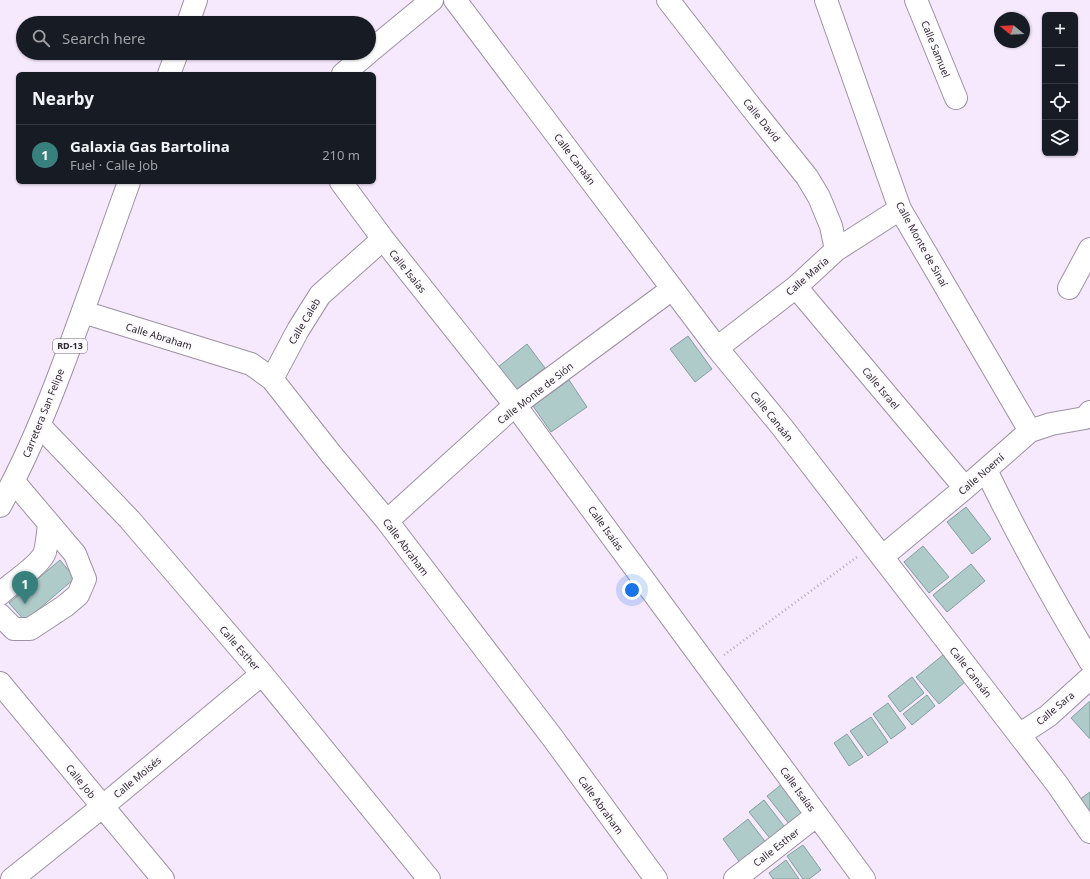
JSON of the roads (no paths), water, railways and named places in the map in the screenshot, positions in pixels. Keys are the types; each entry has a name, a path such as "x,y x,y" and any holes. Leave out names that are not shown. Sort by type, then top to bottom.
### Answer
{"street":[{"path":"190,16 196,0"},
{"path":"376,47 432,0"},
{"name":"Calle Canaán","path":"456,0 672,289 717,348 782,427 1057,784 1090,832"},
{"name":"Calle David","path":"668,0 751,108 808,177 819,197 831,226 836,250"},
{"name":"Calle Monte de Sinaí","path":"826,0 900,209 1030,430"},
{"name":"Calle Samuel","path":"916,0 956,98"},
{"path":"170,72 174,60"},
{"path":"345,72 360,60"},
{"name":"Carretera San Felipe","path":"0,506 14,482 40,426 83,312 128,184"},
{"name":"Calle Isaías","path":"342,184 383,239 515,405 864,879"},
{"name":"Calle María","path":"717,348 796,287 836,250 900,209"},
{"name":"Calle Caleb","path":"272,379 298,330 320,295 383,239"},
{"path":"1069,288 1090,249"},
{"name":"Calle Israel","path":"796,287 965,488"},
{"name":"Calle Monte de Sión","path":"387,521 515,405 672,289"},
{"name":"Calle Abraham","path":"83,312 250,364 272,379 331,454 387,521 552,737 656,879"},
{"name":"Calle Noemí","path":"877,551 965,488 1030,430 1051,424 1085,418 1090,412"},
{"name":"Calle Esther","path":"40,426 130,520 262,674 430,879"},
{"path":"986,470 1005,509 1090,661"},
{"path":"0,614 14,629 30,629 65,606 78,595 85,579 75,554 14,482"},
{"path":"0,594 9,585 31,570 44,553 49,524"},
{"name":"Calle Moisés","path":"12,879 262,674"},
{"name":"Calle Sara","path":"1019,735 1048,716 1090,678"},
{"name":"Calle Job","path":"0,683 163,879"},
{"name":"Calle Esther","path":"735,879 817,815"}],"place":[{"name":"Galaxia Gas Bartolina","path":"25,604"}]}
